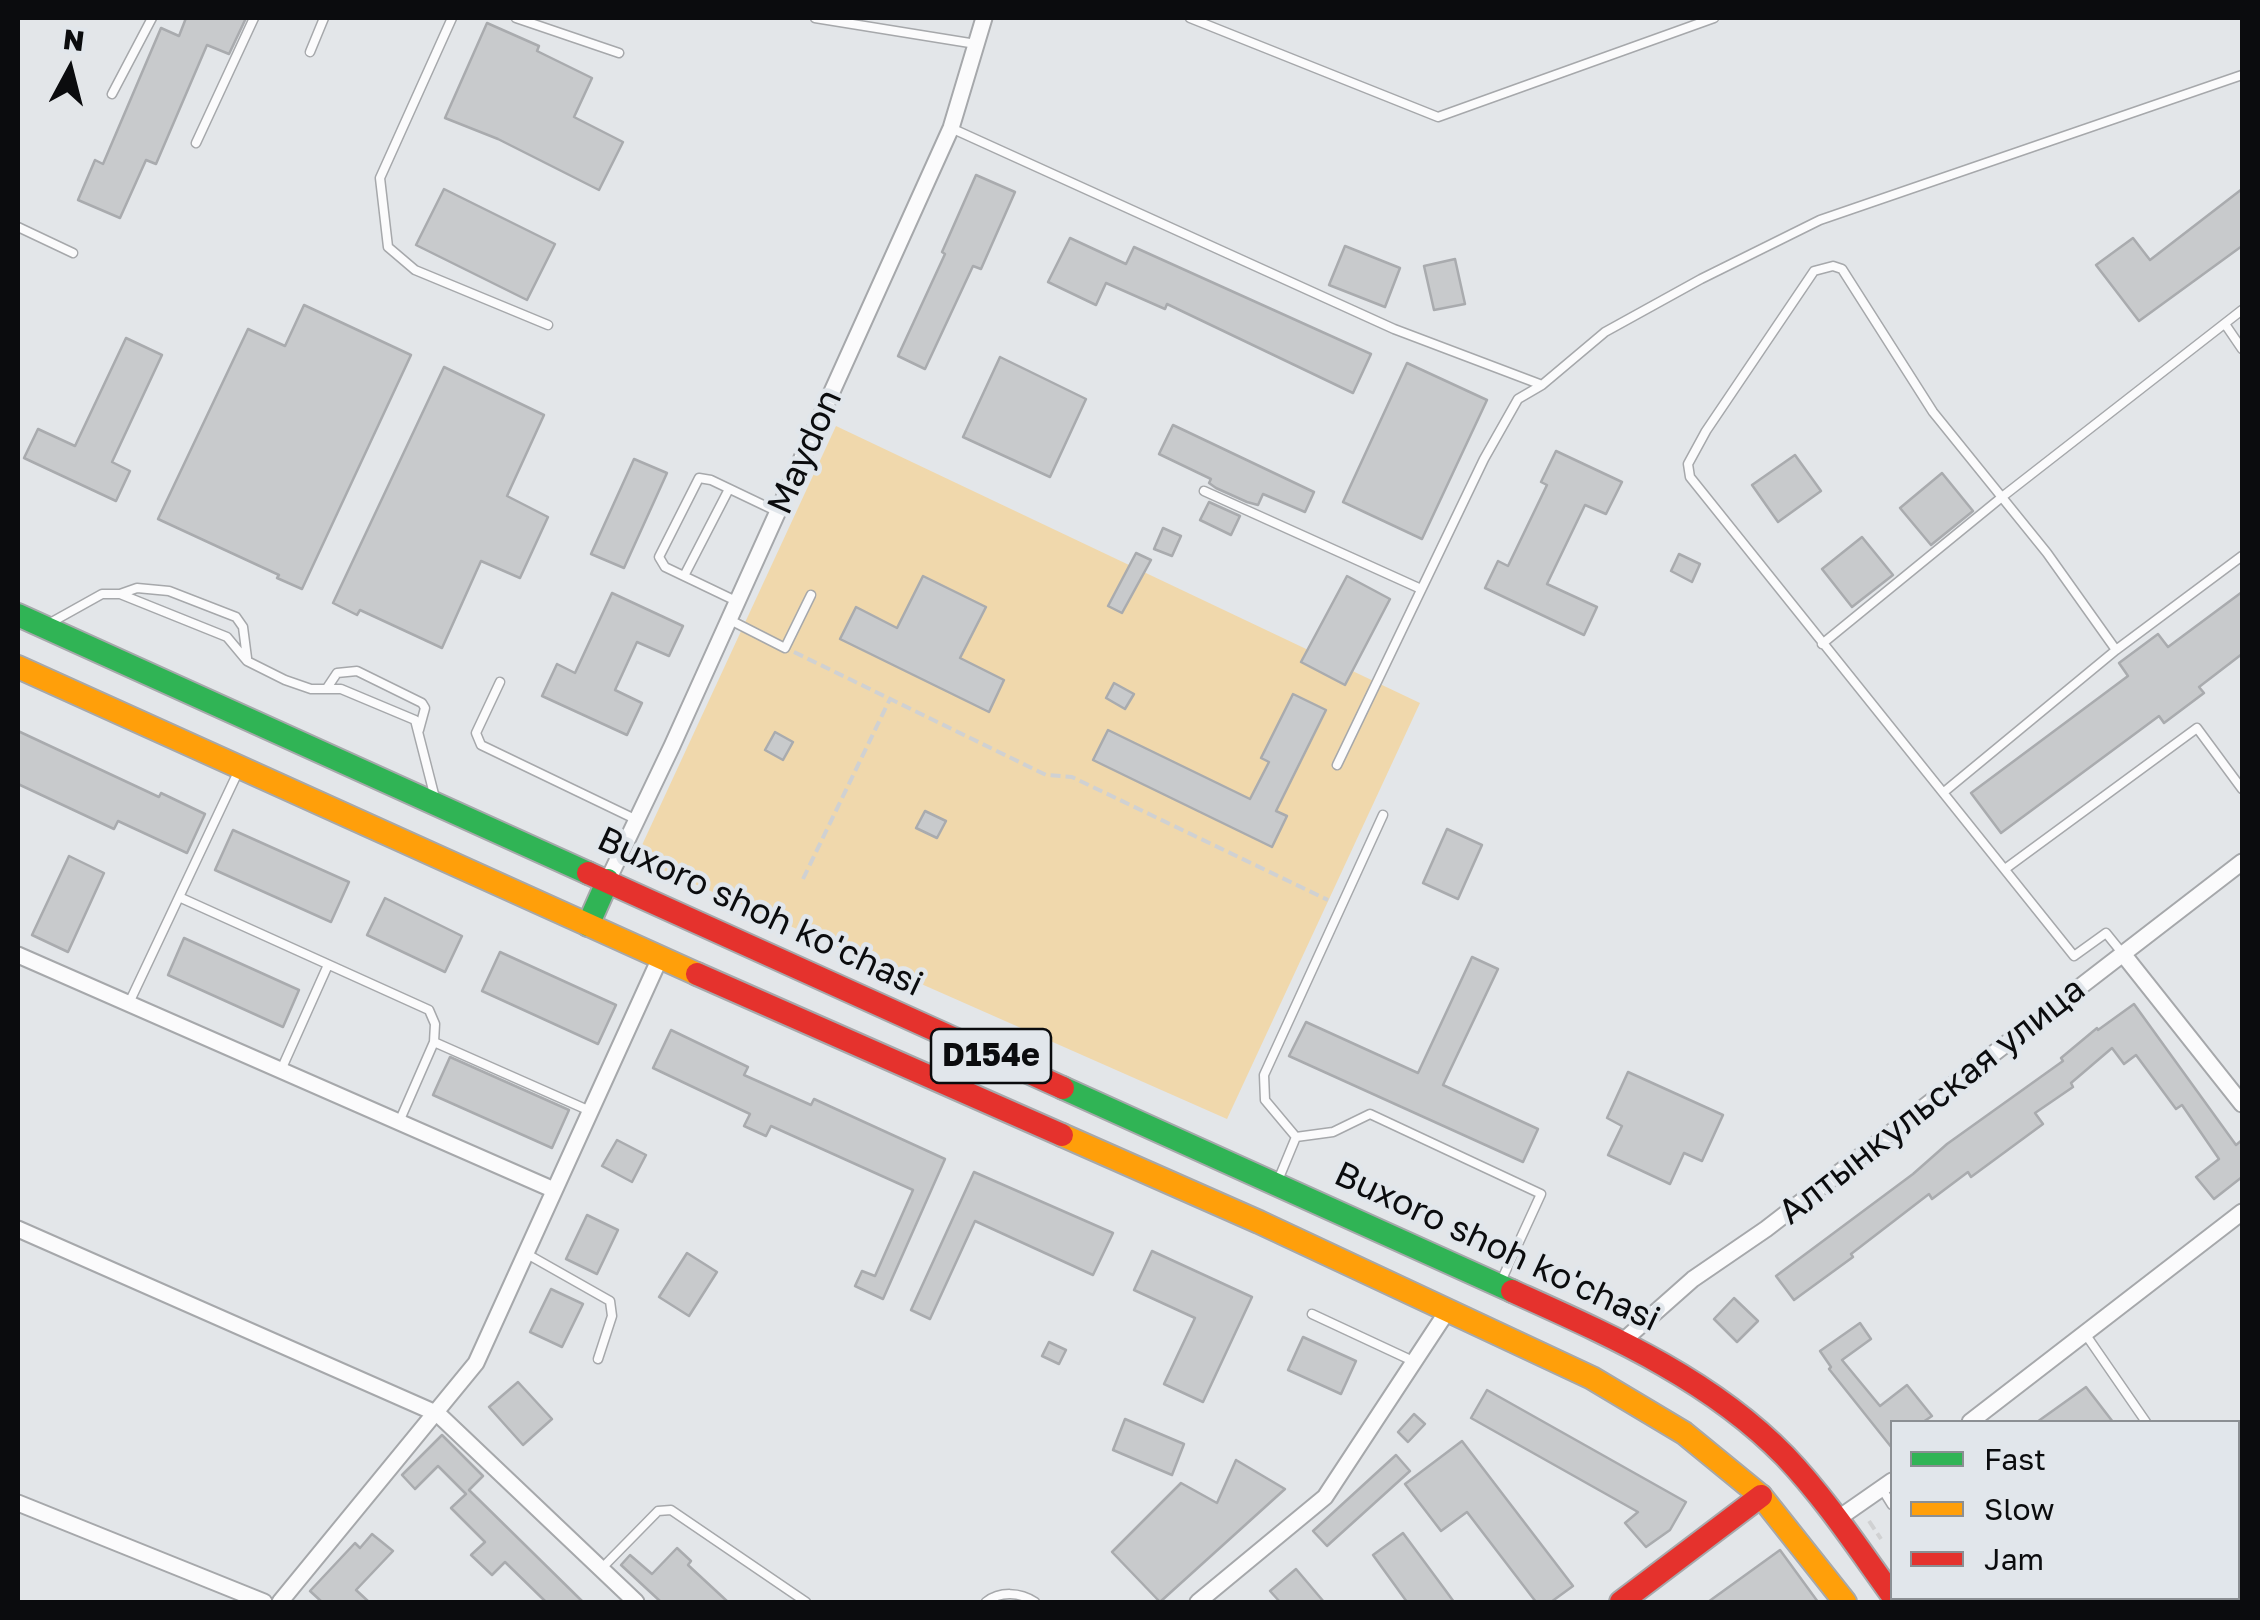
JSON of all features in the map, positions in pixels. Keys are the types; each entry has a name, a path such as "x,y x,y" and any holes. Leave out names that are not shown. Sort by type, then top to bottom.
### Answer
{"main road":[{"name":"Buxoro shoh ko'chasi","path":"18,615 1623,1341 1740,1416 1796,1469 1890,1591"},
{"name":"D154e","path":"18,667 660,958 1259,1222 1623,1394 1684,1433 1761,1496 1845,1602"},
{"path":"588,924 608,880"},
{"path":"1259,1222 1277,1182"},
{"path":"1622,1602 1761,1496"}],"street":[{"name":"Maydon","path":"608,880 952,128 984,18"},
{"name":"Алтынкульская улица","path":"1623,1341 1693,1279 1766,1230 2242,862"},
{"path":"18,954 554,1190"},
{"path":"2122,954 2242,1104"},
{"path":"280,1602 438,1414 476,1362 660,958"},
{"path":"1973,1420 2242,1212"},
{"path":"18,1229 438,1414 636,1602"},
{"path":"1198,1602 1324,1497 1448,1310"},
{"path":"1836,1520 1887,1485"},
{"path":"18,1503 264,1602"}],"lane":[{"path":"112,94 152,18"},
{"path":"196,143 254,18"},
{"path":"310,52 324,18"},
{"path":"452,18 380,178 388,247 415,270 548,326"},
{"path":"516,18 619,53"},
{"path":"815,18 976,44"},
{"path":"1190,18 1438,117 1714,18"},
{"path":"1337,764 1484,458 1518,399 1542,385 1605,332 1820,220 2242,75"},
{"path":"952,128 1394,329 1542,385"},
{"path":"18,227 73,253"},
{"path":"2116,650 2047,553 1934,412 1842,269 1832,266 1814,271 1717,414 1688,464 1690,477 2074,956 2106,932 2122,954"},
{"path":"1822,644 2002,497 2242,310"},
{"path":"2225,324 2242,349"},
{"path":"738,602 665,567 659,557 698,478 778,512"},
{"path":"684,576 729,489"},
{"path":"1204,491 1421,589"},
{"path":"1944,792 2116,650 2242,556"},
{"path":"43,627 102,594 120,594 137,588 170,591 236,617 243,627 247,661"},
{"path":"120,594 227,637 247,661 298,684 311,689 341,689 415,720 436,803"},
{"path":"730,620 785,648 812,595"},
{"path":"327,688 337,672 357,671 422,703 425,708 418,732"},
{"path":"500,682 476,733 481,745 637,820"},
{"path":"2006,868 2196,728 2242,789"},
{"path":"129,1004 240,767"},
{"path":"1296,1137 1265,1100 1264,1074 1383,815"},
{"path":"180,897 429,1010 436,1024 434,1042 399,1122"},
{"path":"281,1070 328,966"},
{"path":"434,1042 590,1110"},
{"path":"1296,1137 1333,1132 1370,1114 1541,1194 1500,1283"},
{"path":"1277,1182 1296,1137"},
{"path":"526,1253 610,1301 612,1316 598,1359"},
{"path":"1312,1314 1415,1362"},
{"path":"2086,1335 2145,1420"},
{"path":"601,1568 658,1512 671,1510 806,1602"},
{"path":"986,1602 994,1595 1024,1595 1035,1602"}],"path":[{"path":"785,648 1046,775 1072,777 1341,906"},
{"path":"803,879 890,698"}],"shaded area":[{"path":"836,426 1420,703 1227,1119 636,858"}],"building":[{"path":"186,18 246,18 229,54 207,45 156,164 146,160 120,218 78,200 95,160 103,164 161,28 179,36"},
{"path":"487,23 539,46 537,51 592,78 574,117 623,142 599,190 498,139 445,118"},
{"path":"976,175 1015,192 981,269 973,266 925,369 898,356"},
{"path":"444,189 555,244 527,300 416,245"},
{"path":"2242,189 2242,246 2139,321 2096,265 2133,238 2150,260"},
{"path":"1070,238 1126,264 1134,247 1371,354 1353,393 1167,304 1165,309 1106,283 1096,305 1048,282"},
{"path":"1345,246 1400,268 1385,307 1329,285"},
{"path":"1455,259 1465,304 1434,310 1424,266"},
{"path":"304,305 411,355 302,589 158,519 248,329 285,346"},
{"path":"126,338 162,355 112,462 130,471 116,501 24,458 38,429 75,446"},
{"path":"1000,357 1086,399 1050,477 963,437"},
{"path":"1407,363 1487,400 1422,539 1343,502"},
{"path":"444,367 544,415 507,496 548,517 520,578 481,561 442,648 360,610 357,615 333,603"},
{"path":"1173,425 1314,492 1305,512 1263,494 1258,505 1247,502 1159,454"},
{"path":"1556,451 1622,482 1606,514 1585,505 1547,584 1597,607 1584,635 1485,588 1498,561 1508,566 1547,485 1541,482"},
{"path":"1795,455 1821,491 1778,522 1752,485"},
{"path":"634,459 667,473 624,568 591,554"},
{"path":"1942,473 1973,511 1931,545 1900,508"},
{"path":"1209,502 1240,516 1231,535 1200,520"},
{"path":"1163,528 1181,536 1172,556 1154,549"},
{"path":"1862,537 1893,575 1852,607 1822,569"},
{"path":"1136,553 1151,560 1122,613 1108,606"},
{"path":"1679,554 1700,564 1692,582 1671,571"},
{"path":"923,576 986,607 960,658 1004,680 989,712 840,639 856,607 897,628"},
{"path":"1347,576 1390,599 1345,685 1301,662"},
{"path":"2242,592 2242,654 2199,687 2204,693 2164,723 2159,716 2001,833 1971,793 2128,676 2119,663 2158,634 2168,647"},
{"path":"612,593 683,626 669,656 637,642 615,690 642,703 627,735 542,696 557,664 575,673"},
{"path":"1114,683 1134,694 1125,709 1106,698"},
{"path":"1293,694 1326,710 1276,811 1287,816 1272,847 1093,760 1108,730 1250,799 1269,762 1261,758"},
{"path":"18,731 159,797 161,793 205,814 187,853 118,821 114,829 18,784"},
{"path":"775,732 793,742 783,760 765,750"},
{"path":"925,811 946,821 937,838 916,828"},
{"path":"1447,829 1482,845 1458,899 1423,883"},
{"path":"233,830 349,882 331,922 215,870"},
{"path":"69,856 104,873 68,952 32,935"},
{"path":"385,898 462,936 445,972 367,935"},
{"path":"184,938 299,990 283,1027 168,975"},
{"path":"500,952 616,1005 598,1044 482,991"},
{"path":"1472,957 1498,969 1443,1085 1538,1129 1523,1162 1289,1056 1306,1022 1418,1073"},
{"path":"2134,1004 2236,1145 2242,1140 2242,1177 2214,1199 2196,1177 2219,1159 2182,1105 2176,1109 2136,1055 2124,1064 2112,1048 2071,1083 2073,1087 2035,1113 2043,1124 1971,1177 1968,1172 1932,1199 1929,1194 1794,1300 1776,1276 1947,1144 2063,1061 2061,1058 2097,1028"},
{"path":"671,1030 748,1067 744,1075 811,1105 814,1099 945,1159 883,1299 855,1286 862,1271 875,1276 913,1190 771,1126 766,1136 744,1126 750,1114 653,1068"},
{"path":"450,1057 569,1110 552,1148 433,1095"},
{"path":"1628,1072 1723,1115 1702,1161 1684,1153 1670,1184 1608,1155 1622,1126 1607,1118"},
{"path":"617,1140 646,1155 632,1182 602,1166"},
{"path":"974,1172 1113,1233 1093,1275 975,1221 930,1319 911,1310"},
{"path":"587,1215 618,1230 597,1274 566,1259"},
{"path":"1152,1251 1252,1297 1203,1402 1164,1384 1195,1318 1134,1290"},
{"path":"687,1253 717,1272 689,1316 659,1297"},
{"path":"551,1289 583,1304 562,1347 530,1332"},
{"path":"1734,1298 1758,1321 1737,1342 1714,1319"},
{"path":"1860,1323 1871,1339 1842,1360 1880,1406 1907,1385 1932,1416 1926,1420 1890,1420 1890,1445 1829,1369 1820,1351"},
{"path":"1303,1337 1356,1361 1341,1394 1288,1370"},
{"path":"1049,1342 1066,1350 1059,1364 1042,1356"},
{"path":"518,1382 552,1419 523,1445 489,1407"},
{"path":"2086,1387 2111,1420 2040,1420"},
{"path":"1487,1390 1686,1502 1670,1530 1646,1547 1625,1523 1638,1512 1471,1418"},
{"path":"1414,1414 1425,1424 1408,1442 1398,1432"},
{"path":"1125,1419 1184,1444 1172,1475 1113,1450"},
{"path":"442,1435 483,1476 469,1490 583,1602 546,1602 505,1562 492,1575 471,1555 485,1542 451,1508 466,1494 438,1466 415,1489 402,1475"},
{"path":"1462,1441 1573,1586 1551,1602 1536,1602 1467,1512 1441,1531 1405,1484"},
{"path":"1396,1455 1410,1471 1327,1546 1313,1531"},
{"path":"1236,1460 1285,1489 1160,1602 1112,1552 1181,1483 1217,1503"},
{"path":"1403,1533 1454,1602 1407,1602 1373,1555"},
{"path":"372,1534 393,1551 356,1590 369,1602 322,1602 310,1591 355,1543 360,1548"},
{"path":"677,1548 691,1561 688,1565 728,1602 661,1602 621,1565 630,1555 652,1574"},
{"path":"1780,1550 1818,1602 1708,1602"},
{"path":"1296,1569 1324,1602 1280,1602 1270,1591"}],"traffic: fast":[{"path":"18,615 588,873"},
{"path":"588,925 608,880"},
{"path":"1063,1088 1512,1291"}],"traffic: slow":[{"path":"18,667 697,974"},
{"path":"1062,1135 1259,1222 1592,1378 1684,1433 1761,1496 1845,1602"}],"traffic: jam":[{"path":"588,873 1063,1088"},
{"path":"697,974 1062,1135"},
{"path":"1512,1291 1656,1361 1691,1381 1755,1428 1814,1489 1890,1592"},
{"path":"1621,1602 1761,1496"}]}
